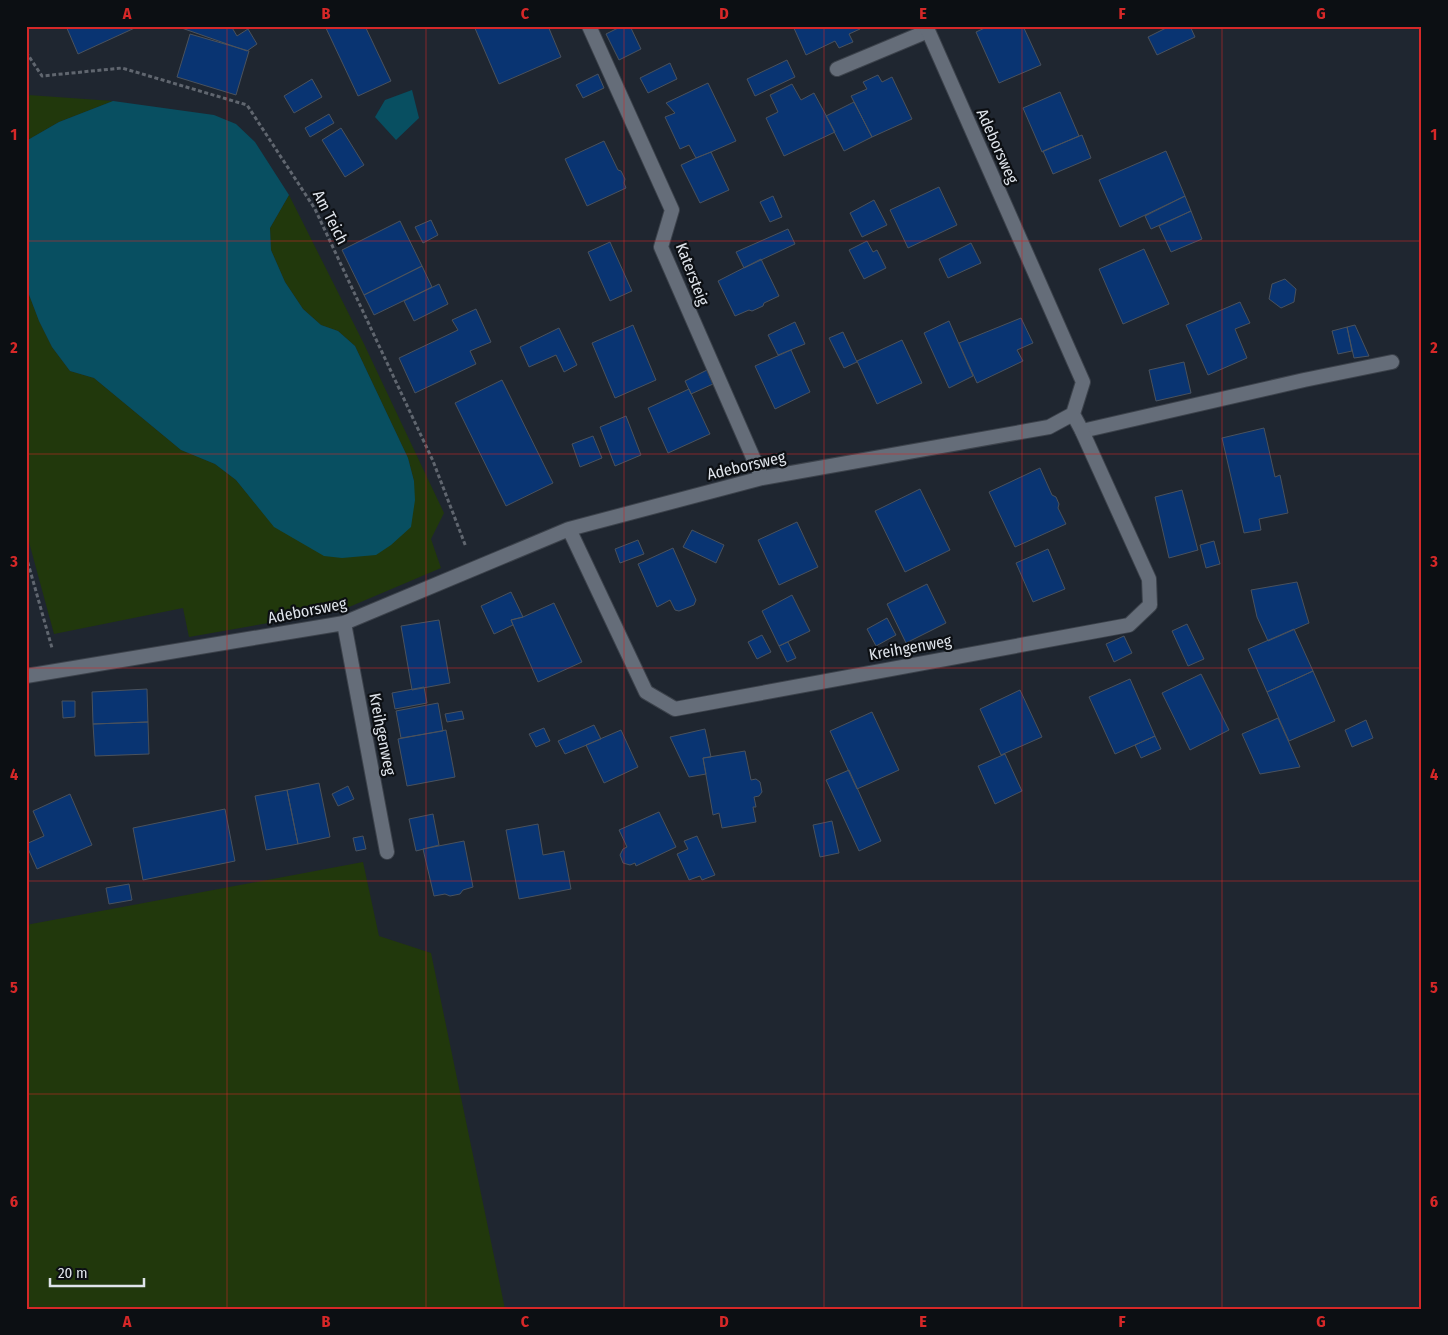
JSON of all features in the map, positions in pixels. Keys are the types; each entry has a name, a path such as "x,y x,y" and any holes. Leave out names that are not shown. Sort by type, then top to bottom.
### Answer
{"street":[{"name":"Katersteig","path":"589,26 672,210 661,248 762,478"},
{"name":"Adeborsweg","path":"26,676 344,623 569,529 762,478 1048,427 1072,414 1083,382 927,29"},
{"path":"837,69 927,29"},
{"path":"1082,431 1304,380 1392,362"},
{"name":"Kreihgenweg","path":"569,529 646,692 675,709 1129,625 1150,605 1149,579 1082,431 1072,414"},
{"name":"Kreihgenweg","path":"344,623 387,852"}],"path":[{"name":"Am Teich","path":"26,52 42,76 122,68 247,104 315,208 433,461 475,568"},
{"path":"26,556 58,670"}],"green space":[{"path":"26,93 28,95 113,101 59,122 26,141"},
{"path":"289,195 364,344 444,513 431,539 441,568 342,610 189,637 183,608 54,634 26,531 26,290 52,347 70,371 94,378 181,450 215,464 236,480 275,527 414,481 408,458 355,346 338,331 321,325 303,309 285,282 271,250 270,228"},
{"path":"363,862 379,936 431,953 505,1309 26,1309 26,925"}],"water":[{"path":"412,90 419,118 396,140 375,117 385,100"},
{"path":"113,101 214,115 236,124 255,142 289,195 270,228 271,250 285,282 303,309 321,325 338,331 355,346 408,458 414,481 415,500 411,527 391,545 376,555 342,558 324,556 274,527 236,480 215,464 181,450 94,378 70,371 52,347 26,290 26,141 59,122"}],"building":[{"path":"66,26 139,26 78,54"},
{"path":"176,26 231,26 237,36 248,29 257,44 247,51"},
{"path":"325,26 365,26 391,81 358,96"},
{"path":"474,26 548,26 561,57 499,84"},
{"path":"622,26 630,26 641,49 619,60 606,34"},
{"path":"793,26 859,26 860,29 849,34 853,42 839,48 835,41 806,55"},
{"path":"989,26 1023,26 1041,65 999,83 976,32"},
{"path":"1170,26 1190,26 1195,37 1157,55 1148,37"},
{"path":"190,34 249,51 236,95 177,77"},
{"path":"787,60 795,77 755,96 747,79"},
{"path":"670,63 677,79 648,93 640,78"},
{"path":"598,74 604,88 583,98 576,85"},
{"path":"878,75 882,82 892,77 912,119 872,137 851,96 867,89 863,82"},
{"path":"312,79 322,97 294,113 284,96"},
{"path":"708,83 736,141 696,158 689,145 680,149 665,117 675,113 666,103"},
{"path":"792,84 801,100 814,93 835,132 784,156 766,118 778,112 770,95"},
{"path":"1060,92 1079,136 1042,152 1023,108"},
{"path":"854,102 872,137 844,151 826,116"},
{"path":"329,114 334,123 310,137 305,128"},
{"path":"341,128 364,165 345,177 322,140"},
{"path":"1082,135 1091,158 1053,174 1043,151"},
{"path":"604,141 618,170 621,171 625,179 626,188 587,206 565,159"},
{"path":"1166,151 1185,196 1120,227 1099,180"},
{"path":"711,152 729,190 700,203 681,165"},
{"path":"939,187 957,225 908,248 890,210"},
{"path":"773,196 782,217 770,222 760,202"},
{"path":"1185,196 1191,211 1151,229 1145,216"},
{"path":"874,200 887,225 862,237 850,213"},
{"path":"1191,211 1202,239 1171,252 1159,226"},
{"path":"431,220 438,235 423,243 415,227"},
{"path":"400,221 422,266 364,295 342,250"},
{"path":"788,229 795,244 744,268 736,252"},
{"path":"867,241 873,252 877,250 886,268 864,279 849,250"},
{"path":"610,242 632,291 610,301 588,252"},
{"path":"971,243 981,263 948,278 939,259"},
{"path":"1144,249 1169,304 1123,324 1099,269"},
{"path":"761,259 779,296 752,311 749,310 735,316 718,281"},
{"path":"422,266 432,287 374,315 364,295"},
{"path":"1285,279 1296,289 1294,302 1281,308 1269,299 1272,284"},
{"path":"439,284 448,304 414,321 404,301"},
{"path":"1240,302 1250,323 1235,329 1247,358 1208,375 1186,325"},
{"path":"476,309 491,342 470,351 476,364 415,393 399,358 458,330 452,320"},
{"path":"1021,318 1033,343 1017,350 1023,361 977,383 959,343"},
{"path":"949,321 973,376 949,388 924,333"},
{"path":"795,322 805,344 778,355 768,335"},
{"path":"633,325 656,380 615,398 592,343"},
{"path":"1355,325 1369,356 1354,358 1347,327"},
{"path":"1347,327 1352,351 1338,354 1332,331"},
{"path":"559,328 577,365 564,372 556,355 529,367 520,347"},
{"path":"843,332 857,362 844,368 829,338"},
{"path":"902,340 922,383 877,404 857,361"},
{"path":"791,350 810,392 775,409 755,366"},
{"path":"1184,362 1191,393 1156,401 1149,370"},
{"path":"707,370 713,384 691,394 685,381"},
{"path":"502,380 553,483 506,506 455,403"},
{"path":"689,389 710,434 668,453 648,408"},
{"path":"626,416 641,455 615,466 600,427"},
{"path":"1264,428 1275,477 1280,475 1288,513 1259,519 1261,530 1244,533 1222,438"},
{"path":"593,436 602,458 580,467 572,444"},
{"path":"1040,468 1052,495 1056,497 1059,504 1058,508 1066,524 1015,547 989,492"},
{"path":"920,489 950,550 905,572 875,511"},
{"path":"1182,490 1198,550 1169,558 1155,497"},
{"path":"797,522 818,567 779,585 758,540"},
{"path":"692,530 724,545 716,563 683,547"},
{"path":"638,540 644,554 620,563 615,549"},
{"path":"1214,541 1220,564 1206,568 1200,545"},
{"path":"673,548 696,600 694,605 679,611 675,610 670,600 657,607 638,564"},
{"path":"1048,549 1065,589 1033,602 1016,563"},
{"path":"1297,582 1309,623 1268,641 1257,617 1251,590"},
{"path":"927,584 946,623 906,643 887,604"},
{"path":"511,592 523,617 511,620 513,625 494,634 481,606"},
{"path":"792,595 810,631 779,646 762,611"},
{"path":"554,603 582,662 538,682 511,620 523,617"},
{"path":"887,618 896,635 876,646 867,629"},
{"path":"439,620 450,683 412,690 401,626"},
{"path":"1187,624 1204,659 1188,666 1172,631"},
{"path":"1294,629 1313,671 1267,692 1248,649"},
{"path":"762,635 771,652 757,659 748,642"},
{"path":"1124,636 1132,653 1114,662 1106,644"},
{"path":"788,642 796,658 787,662 779,646"},
{"path":"1313,671 1335,721 1289,741 1267,692"},
{"path":"1201,674 1229,730 1190,750 1162,693"},
{"path":"1130,679 1155,736 1115,754 1089,697"},
{"path":"424,687 427,703 395,709 392,693"},
{"path":"147,689 148,722 93,724 92,692"},
{"path":"1020,690 1042,737 1001,755 980,709"},
{"path":"62,701 75,701 75,717 63,718"},
{"path":"438,703 443,731 401,738 396,711"},
{"path":"462,711 464,719 447,722 445,714"},
{"path":"872,712 899,770 857,789 830,731"},
{"path":"1278,718 1300,767 1260,774 1242,734"},
{"path":"1366,720 1373,738 1352,747 1345,730"},
{"path":"148,722 149,754 95,756 93,724"},
{"path":"594,725 601,739 565,754 558,741"},
{"path":"544,728 550,741 536,747 529,734"},
{"path":"705,729 711,757 703,758 706,774 689,777 670,737"},
{"path":"446,730 455,777 407,786 398,739"},
{"path":"621,730 638,767 604,783 586,745"},
{"path":"1155,736 1161,749 1141,758 1135,745"},
{"path":"745,751 751,780 756,779 760,782 762,792 759,796 754,797 756,807 753,807 756,822 722,828 719,813 713,815 703,758"},
{"path":"1005,754 1022,791 995,804 978,766"},
{"path":"849,770 881,841 859,851 826,780"},
{"path":"319,783 330,837 298,844 287,790"},
{"path":"348,786 354,799 338,806 332,794"},
{"path":"287,790 298,844 266,850 255,796"},
{"path":"70,794 92,845 37,869 26,844 44,836 33,811"},
{"path":"225,809 235,861 143,880 133,828"},
{"path":"659,812 676,847 636,866 635,863 630,865 623,863 620,855 623,849 627,847 619,830"},
{"path":"433,814 439,845 416,851 409,819"},
{"path":"832,821 839,853 820,857 813,825"},
{"path":"538,824 543,855 564,851 571,889 519,899 506,830"},
{"path":"363,836 366,849 356,851 353,838"},
{"path":"697,836 715,875 702,880 700,876 689,880 677,854 688,849 684,841"},
{"path":"464,841 473,887 463,890 460,894 434,896 423,849"},
{"path":"129,884 132,900 109,904 106,888"}]}
